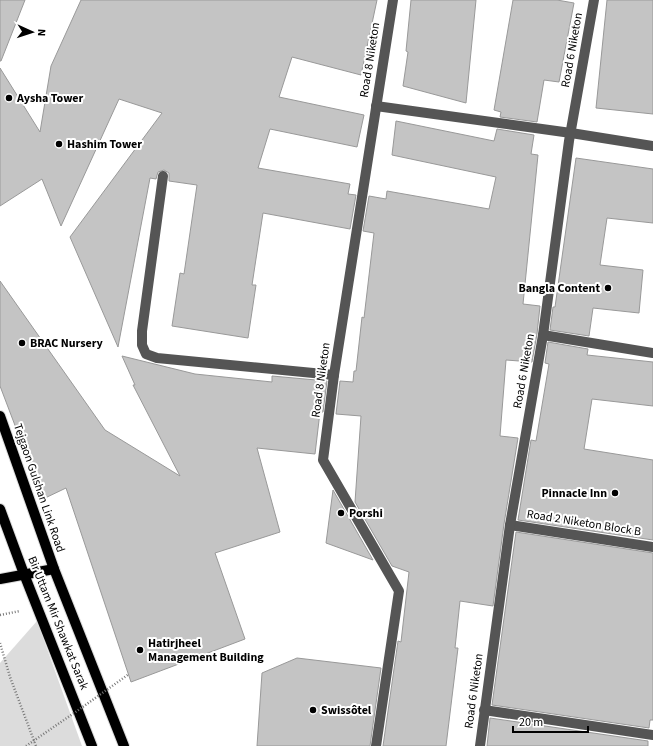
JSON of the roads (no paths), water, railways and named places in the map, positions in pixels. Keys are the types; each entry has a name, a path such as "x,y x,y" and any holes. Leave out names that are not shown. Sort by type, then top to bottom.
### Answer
{"main road":[{"name":"Tejgaon Gulshan Link Road","path":"0,416 54,568 124,746"},
{"name":"Bir Uttam Mir Shawkat Sarak","path":"0,509 92,746"},
{"path":"0,579 54,568"}],"street":[{"name":"Road 8 Niketon","path":"376,746 398,591 323,460 334,375 393,0"},
{"name":"Road 6 Niketon","path":"480,746 510,525 544,335 571,133 594,0"},
{"path":"376,106 653,146"},
{"path":"163,176 142,331 142,345 146,354 157,358 334,375"},
{"path":"544,335 653,353"},
{"name":"Road 2 Niketon Block B","path":"510,525 653,547"},
{"path":"484,710 653,735"}],"place":[{"name":"Aysha Tower","path":"9,98"},
{"name":"Hashim Tower","path":"59,144"},
{"name":"Bangla Content","path":"608,288"},
{"name":"BRAC Nursery","path":"22,343"},
{"name":"Pinnacle Inn","path":"615,493"},
{"name":"Porshi","path":"341,513"},
{"name":"Hatirjheel Management Building","path":"140,650"},
{"name":"Swissôtel","path":"313,710"}]}
